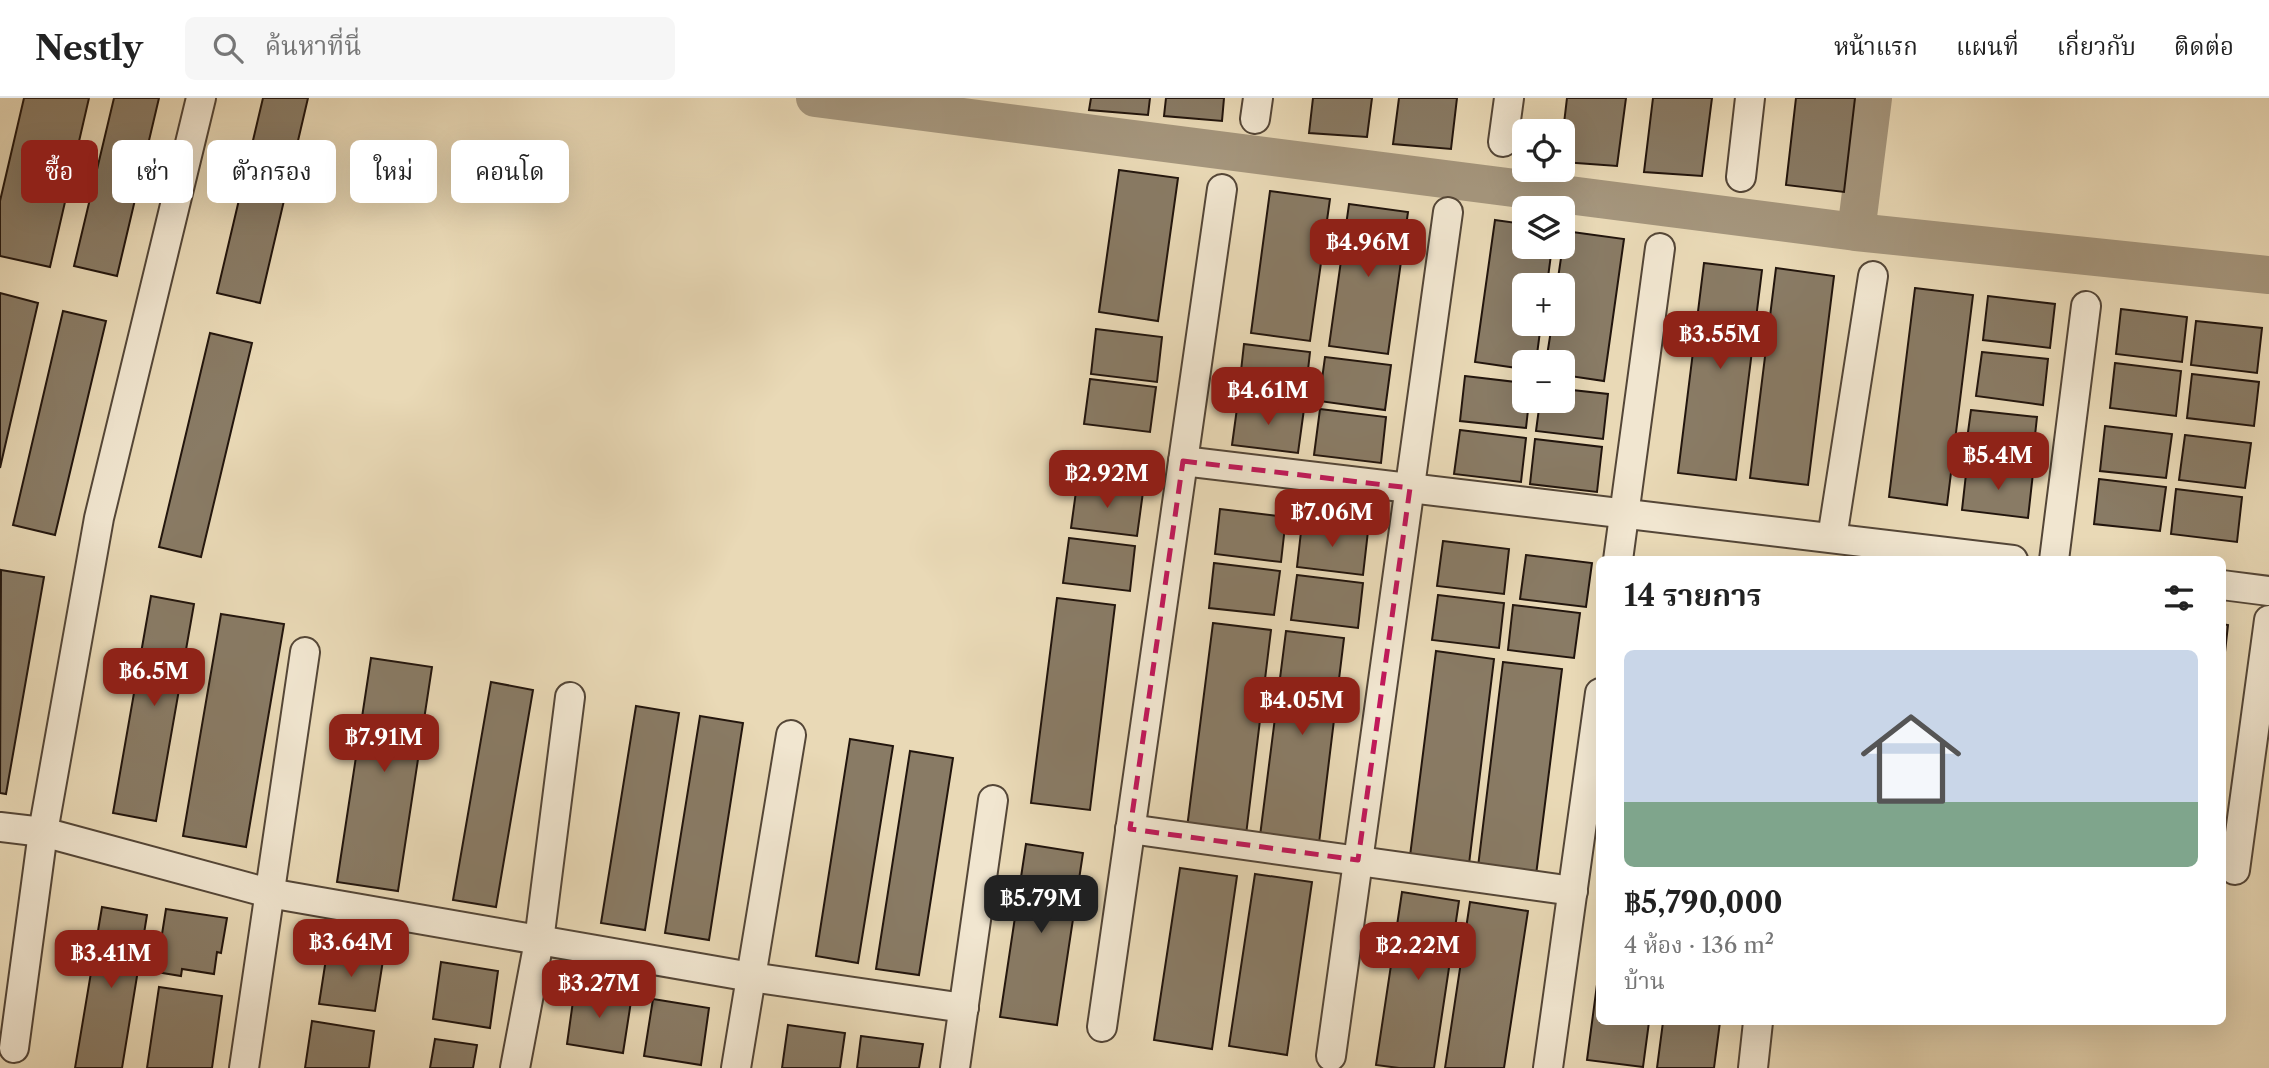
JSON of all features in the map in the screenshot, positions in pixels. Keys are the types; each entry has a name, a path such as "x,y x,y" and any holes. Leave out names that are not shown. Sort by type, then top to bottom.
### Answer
{"street":[{"path":"14,1048 43,832 99,518 201,98"},
{"path":"1503,142 1509,98"},
{"path":"1741,177 1751,98"},
{"path":"1102,1027 1222,189"},
{"path":"1331,1056 1448,212"},
{"path":"1619,556 1660,248"},
{"path":"1819,545 1873,276"},
{"path":"2055,556 2086,306"},
{"path":"1183,461 1624,514 1819,545 1961,556"},
{"path":"2226,586 2269,591"},
{"path":"2235,870 2269,620"},
{"path":"244,1068 305,652"},
{"path":"514,1068 540,940 570,698"},
{"path":"1548,1068 1596,722"},
{"path":"736,1068 791,735"},
{"path":"955,1068 993,800"},
{"path":"0,827 43,832 269,893 751,977 964,1007"},
{"path":"1130,829 1573,891"},
{"path":"1753,1068 1758,1025"}],"highlighted area":[{"path":"1183,461 1410,488 1358,860 1130,829"}],"building":[{"path":"24,98 89,98 79,140 21,140 21,203 65,203 50,267 0,256 0,201"},
{"path":"114,98 159,98 149,140 112,140 112,203 134,203 117,276 74,266 89,203 98,203 98,165"},
{"path":"263,98 308,98 298,140 253,140"},
{"path":"1091,98 1150,98 1148,115 1089,110"},
{"path":"1166,98 1224,98 1222,121 1164,116"},
{"path":"1313,98 1372,98 1367,137 1309,133"},
{"path":"1399,98 1457,98 1451,149 1393,144"},
{"path":"1567,98 1626,98 1617,166 1575,163 1575,119 1565,119"},
{"path":"1653,98 1712,98 1702,176 1644,172"},
{"path":"1796,98 1855,98 1844,192 1786,185"},
{"path":"1119,170 1178,178 1158,321 1099,312"},
{"path":"1270,191 1330,199 1310,341 1251,333"},
{"path":"238,203 283,203 260,303 217,293"},
{"path":"1349,204 1408,212 1388,354 1329,346"},
{"path":"1495,220 1512,222 1512,259 1550,259 1549,273 1512,273 1512,336 1539,336 1538,350 1512,350 1512,367 1475,362"},
{"path":"1575,232 1624,239 1604,381 1575,377 1575,350 1548,350 1550,336 1575,336 1575,273 1559,273 1561,259 1575,259"},
{"path":"1704,263 1762,270 1736,480 1678,473"},
{"path":"1776,268 1834,276 1808,485 1750,478"},
{"path":"1915,288 1973,295 1947,505 1889,497"},
{"path":"0,293 38,303 0,468"},
{"path":"1988,296 2055,304 2050,348 1983,340"},
{"path":"2121,309 2187,317 2182,362 2116,354"},
{"path":"63,311 106,321 55,535 13,525"},
{"path":"2196,321 2262,328 2257,373 2191,365"},
{"path":"1096,329 1162,337 1157,382 1091,374"},
{"path":"210,333 252,343 201,557 159,547"},
{"path":"1244,344 1310,352 1305,397 1239,389"},
{"path":"1982,352 2048,359 2043,405 1976,396"},
{"path":"1325,357 1391,365 1385,410 1319,401"},
{"path":"2115,363 2181,371 2176,416 2110,408"},
{"path":"2192,374 2259,382 2254,426 2187,418"},
{"path":"1465,376 1512,382 1512,413 1528,413 1526,428 1460,421"},
{"path":"1090,379 1156,387 1150,432 1084,424"},
{"path":"1575,390 1608,394 1603,439 1536,431 1538,413 1575,413"},
{"path":"1238,401 1304,409 1298,453 1232,445"},
{"path":"1320,409 1386,417 1381,463 1314,455"},
{"path":"1971,410 2037,417 2032,463 1965,454"},
{"path":"2105,426 2172,434 2166,478 2100,471"},
{"path":"1460,430 1526,438 1521,482 1454,474"},
{"path":"2185,435 2251,443 2245,488 2179,480"},
{"path":"1535,439 1602,447 1597,492 1530,484"},
{"path":"1967,465 2033,473 2028,518 1962,510"},
{"path":"2099,479 2166,487 2160,531 2094,524"},
{"path":"1077,484 1143,492 1137,536 1071,528"},
{"path":"2176,489 2242,497 2237,542 2171,534"},
{"path":"1220,509 1286,517 1281,562 1215,554"},
{"path":"1302,523 1368,531 1363,575 1297,567"},
{"path":"1069,538 1135,546 1130,591 1063,583"},
{"path":"1443,541 1509,549 1504,594 1437,586"},
{"path":"1526,555 1592,563 1586,607 1520,599"},
{"path":"1214,563 1280,571 1274,615 1209,608"},
{"path":"1,570 44,577 6,794 0,793"},
{"path":"1297,575 1363,583 1358,628 1291,620"},
{"path":"1438,595 1504,603 1499,648 1432,640"},
{"path":"151,596 194,604 156,821 113,813"},
{"path":"1057,598 1115,605 1090,810 1031,803"},
{"path":"1513,605 1580,613 1574,658 1508,650"},
{"path":"221,614 284,624 246,847 183,836"},
{"path":"1213,623 1271,630 1246,835 1187,828"},
{"path":"1286,631 1344,638 1319,843 1260,836"},
{"path":"1436,651 1494,659 1469,864 1410,856"},
{"path":"371,658 432,667 398,891 337,882"},
{"path":"1503,662 1562,669 1536,875 1478,867"},
{"path":"491,682 533,690 496,907 453,900"},
{"path":"636,706 679,713 645,930 601,923"},
{"path":"700,716 743,723 709,940 665,933"},
{"path":"850,739 893,746 858,963 816,956"},
{"path":"910,751 953,758 919,975 876,969"},
{"path":"1026,844 1083,853 1057,1025 1000,1017"},
{"path":"1180,868 1237,876 1212,1049 1154,1040"},
{"path":"1255,874 1312,882 1287,1055 1229,1046"},
{"path":"1402,892 1459,901 1434,1068 1376,1065"},
{"path":"1470,902 1528,911 1504,1068 1445,1068"},
{"path":"102,907 147,915 122,1068 75,1068"},
{"path":"166,909 227,918 214,974 182,969 181,976 156,972"},
{"path":"328,946 384,954 375,1011 319,1004"},
{"path":"441,962 498,971 490,1028 433,1019"},
{"path":"159,987 222,996 212,1068 147,1068"},
{"path":"575,987 632,995 623,1053 567,1044"},
{"path":"1596,992 1596,1025 1649,1025 1643,1067 1587,1060"},
{"path":"653,999 709,1008 701,1065 644,1056"},
{"path":"312,1021 374,1031 369,1068 305,1068"},
{"path":"788,1025 845,1033 840,1068 782,1068"},
{"path":"1663,1025 1720,1025 1714,1068 1657,1068"},
{"path":"861,1036 923,1044 919,1068 857,1068"},
{"path":"435,1039 477,1045 473,1068 430,1068"}],"waterway":[{"path":"815,98 1856,232 2269,275"},
{"path":"1856,232 1873,98"}]}
